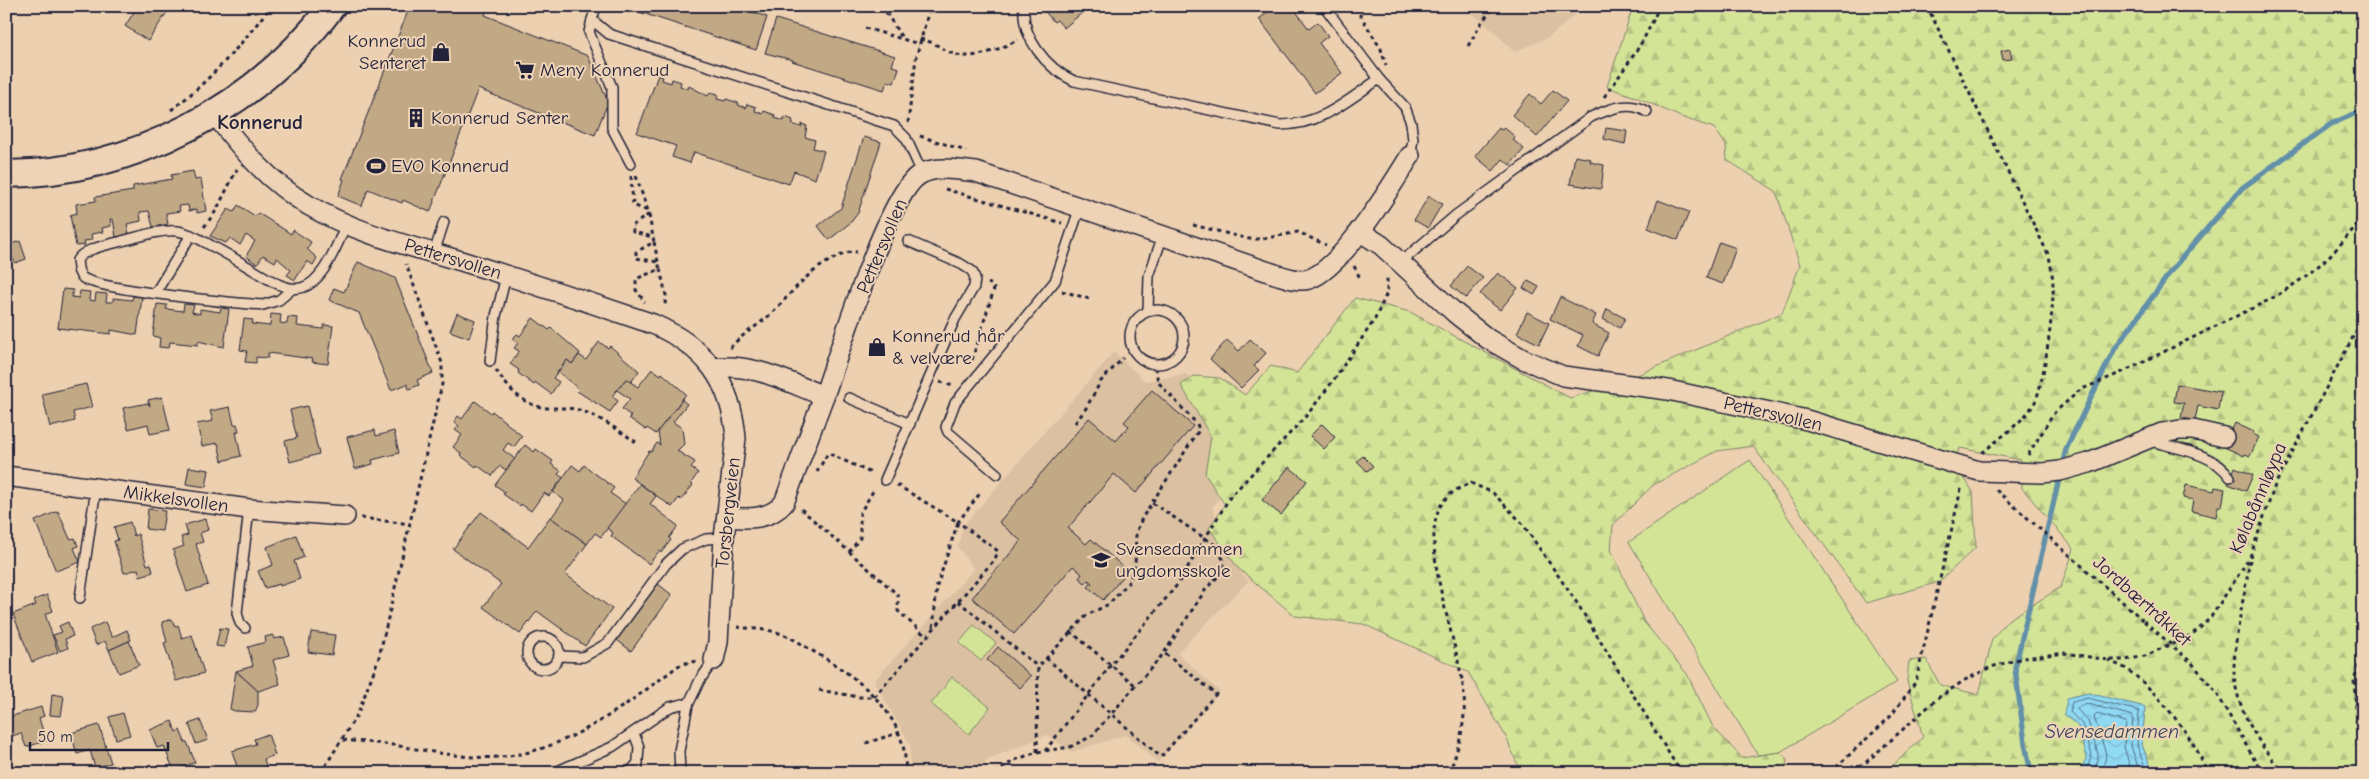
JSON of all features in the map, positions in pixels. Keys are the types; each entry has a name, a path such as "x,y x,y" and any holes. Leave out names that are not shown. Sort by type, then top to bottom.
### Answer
{"main road":[{"path":"6,174 73,168 117,157 161,141 214,113 241,95 282,61 319,24 332,6"}],"street":[{"name":"Pettersvollen","path":"214,113 240,148 277,183 309,205 346,224 644,321 672,332 698,350 714,369"},
{"path":"922,173 942,169 976,172 1275,274 1302,280 1320,274 1331,266 1359,231 1410,156"},
{"name":"Pettersvollen","path":"727,517 761,517 777,511 784,503 879,244 902,193 922,173"},
{"name":"Pettersvollen","path":"1359,231 1381,245 1394,268 1488,339 1523,359 1563,376 1668,390 1807,420 1973,470 2042,473 2074,468 2146,440 2180,430 2193,430 2224,437"},
{"path":"714,369 732,365 750,368 824,396"},
{"name":"Torsbergveien","path":"714,369 727,394 735,429 735,457 724,538 718,642 714,660"},
{"name":"Mikkelsvollen","path":"6,476 249,509 346,516"}],"lane":[{"path":"596,6 589,32 612,87 612,128 631,164"},
{"path":"1024,6 1023,18 1028,36 1055,68 1074,81 1280,125 1297,125 1316,120 1338,108 1379,79"},
{"path":"1324,6 1379,79 1405,107 1411,124 1413,140 1410,156"},
{"path":"592,20 609,34 661,49 894,126 906,138 922,173"},
{"path":"1394,268 1456,215 1591,116 1616,106 1640,107 1648,112"},
{"path":"997,474 948,432 946,427 955,403 1055,282 1080,207"},
{"path":"434,253 444,222"},
{"path":"291,290 276,284 194,236 177,231 155,233 94,249 83,254 77,260 79,274 85,279 101,284 263,305 279,300 291,290 306,287 318,279 336,248 346,224"},
{"path":"1148,311 1149,276 1163,235"},
{"path":"156,292 194,236"},
{"path":"883,479 910,424 955,319 974,287 975,278 972,271 961,264 908,241"},
{"path":"490,362 496,316 506,276"},
{"path":"1148,311 1165,311 1173,315 1183,329 1184,338 1178,354 1164,364 1155,365 1138,358 1131,348 1129,339 1134,322 1148,311"},
{"path":"849,398 910,424"},
{"path":"2146,440 2213,460 2224,468 2230,477"},
{"path":"80,598 96,487"},
{"path":"245,628 240,623 237,613 249,509"},
{"path":"559,656 583,657 608,643 666,564 682,548 706,539 724,538"},
{"path":"680,773 679,751 688,705 700,680 714,660"},
{"path":"553,773 598,754 634,734 670,707 682,704 688,705"},
{"path":"629,773 638,768 639,747 634,734"}],"path":[{"path":"169,111 220,68 270,6"},
{"path":"882,6 902,39"},
{"path":"930,6 919,44 906,138 921,136 967,151"},
{"path":"1359,6 1359,13 1381,49 1386,65 1379,79"},
{"path":"1468,46 1494,6"},
{"path":"1591,116 1640,48 1649,32 1659,6"},
{"path":"1830,773 1891,716 1916,681 1959,494 1979,456 2028,411 2035,402 2044,359 2054,287 2049,256 1927,6"},
{"path":"865,28 919,44"},
{"path":"920,39 940,44 958,55 983,55 1028,36"},
{"path":"194,236 216,211 238,167"},
{"path":"944,188 1074,227"},
{"path":"643,193 666,295 664,305"},
{"path":"631,194 633,205 648,213"},
{"path":"648,213 632,226 633,232 653,237"},
{"path":"2019,473 2054,413 2069,398 2089,385 2133,367 2271,300 2293,286 2334,253 2363,216"},
{"path":"1190,224 1249,239 1262,239 1298,232 1328,246"},
{"path":"654,242 636,252 636,258 658,262"},
{"path":"714,369 741,336 775,310 802,279 821,265 850,251 857,252"},
{"path":"321,773 343,740 361,706 379,657 439,400 443,372 436,345 406,266 405,256"},
{"path":"1350,262 1361,280"},
{"path":"1045,751 1111,665 1177,585 1230,497 1306,415 1375,319 1387,293 1394,268"},
{"path":"646,302 636,290 636,279 660,269"},
{"path":"972,382 968,374 994,289 992,285 975,278"},
{"path":"1050,287 1090,299"},
{"name":"Kølabånnløypa","path":"1854,773 1938,698 1965,680 1991,667 2023,658 2065,654 2108,660 2126,660 2145,656 2185,639 2199,629 2211,617 2250,557 2275,485 2363,318"},
{"path":"1075,423 1086,410 1101,381 1123,358"},
{"path":"490,362 508,389 531,404 580,410 605,422 636,442"},
{"path":"1037,752 1038,667 1087,615 1110,604 1133,576 1136,533 1142,518 1199,430 1198,424 1158,382 1155,365"},
{"path":"941,382 957,387"},
{"path":"815,474 828,453 911,491 998,551 995,559 874,697 859,697 819,690"},
{"name":"Jordbærtråkket","path":"1973,470 2192,663 2216,692 2262,773"},
{"path":"849,552 860,538 860,513 883,479"},
{"path":"1449,773 1460,743 1465,719 1464,693 1437,565 1433,535 1436,516 1441,504 1453,491 1471,483 1493,493 1522,523 1577,603 1681,773"},
{"path":"933,629 937,586 958,522 982,492"},
{"path":"804,500 800,509 898,595 898,611 927,637"},
{"path":"994,773 1015,760 1037,752 1070,746 1092,736 1164,653 1206,589 1223,571 1224,564 1220,551 1206,538 1151,502"},
{"path":"346,516 410,524"},
{"path":"2250,557 2234,668 2239,698 2253,729 2284,773"},
{"path":"958,602 1038,667"},
{"path":"731,627 779,633 840,666 874,697 887,712 903,746 905,773"},
{"path":"1070,631 1136,686"},
{"path":"2363,650 2354,680 2357,723 2363,747"},
{"path":"1046,658 1161,757 1216,694 1164,653"},
{"path":"343,740 470,756 508,756 543,748 580,732 686,662 714,660"},
{"path":"2108,660 2129,670 2156,695 2184,730 2207,773"},
{"path":"866,743 898,733"}],"shaded area":[{"path":"1463,6 1582,6 1577,13 1549,37 1514,52 1496,33"},
{"name":"Svensedammen ungdomsskole","path":"1114,352 1145,381 1186,374 1262,447 1212,507 1238,568 1248,581 1177,653 1220,692 1158,762 1125,735 1072,752 1047,735 988,759 975,773 910,773 910,744 874,681 974,569 958,547 963,526"}],"green space":[{"path":"1633,6 2363,6 2363,773 2153,773 2142,745 2145,707 2088,693 2078,726 2087,757 2079,773 1885,773 1923,737 1907,681 1909,661 1926,659 1940,685 1979,695 1992,639 2008,620 2061,587 2074,549 2022,488 2021,460 1960,448 1953,460 1973,492 1976,547 1939,582 1866,603 1753,446 1717,451 1653,485 1613,525 1611,550 1644,622 1687,674 1713,727 1742,758 1780,752 1787,759 1785,773 1529,773 1517,763 1505,735 1468,672 1363,624 1295,616 1238,568 1209,528 1225,505 1205,474 1211,437 1181,385 1194,376 1220,378 1245,395 1271,366 1297,373 1355,298 1410,312 1570,398 1619,383 1782,313 1800,265 1776,191 1727,160 1726,145 1714,128 1681,117 1636,97 1607,87"},
{"path":"1750,460 1897,682 1780,752 1758,755 1629,542"},
{"path":"974,625 996,643 981,661 959,643"},
{"path":"952,677 990,707 969,734 931,704"}],"water":[{"name":"Svensedammen","path":"2088,693 2145,707 2142,745 2153,773 2079,773 2087,757 2078,726 2064,715 2067,698"}],"building":[{"path":"138,6 171,6 148,41 125,26"},
{"name":"Konnerud Senter","path":"410,6 488,6 485,15 588,56 608,102 595,135 478,89 430,212 403,200 402,203 368,189 362,206 338,196 344,180 342,179"},
{"path":"638,6 735,6 767,17 756,50 636,11"},
{"path":"1040,6 1090,6 1064,28 1057,20 1054,22"},
{"path":"1276,6 1292,6 1309,29 1318,22 1328,36 1319,43 1342,73 1315,93 1259,19"},
{"path":"776,19 895,56 892,66 899,68 894,83 887,81 884,90 793,60 765,53"},
{"path":"2010,49 2012,59 2003,60 2001,51"},
{"path":"658,75 663,77 662,80 671,83 672,79 681,82 680,86 688,89 689,86 708,96 710,92 718,94 717,99 725,101 726,99 739,103 738,105 746,108 747,104 756,107 755,111 763,114 764,111 784,121 785,117 793,120 792,124 801,127 802,124 807,126 805,137 815,140 813,148 824,151 815,179 794,171 789,184 694,152 690,163 672,157 676,146 637,133"},
{"path":"1553,90 1567,101 1537,137 1512,115 1530,94 1541,104"},
{"path":"1504,127 1515,137 1513,140 1524,149 1510,165 1503,159 1493,171 1475,156 1499,128 1501,130"},
{"path":"1606,128 1627,131 1625,144 1604,139"},
{"path":"864,137 881,142 858,213 851,222 829,240 818,226 841,208"},
{"path":"1575,156 1591,159 1590,162 1604,165 1601,189 1570,184"},
{"path":"193,171 195,180 201,179 206,211 197,213 197,209 189,211 188,205 179,206 180,211 166,213 168,224 153,227 149,211 140,212 141,221 127,224 129,235 116,237 113,219 110,219 111,226 102,228 103,232 91,234 92,240 84,241 85,245 76,246 70,215 77,213 76,204 96,201 95,197 133,191 133,186 172,179 171,175"},
{"path":"1429,196 1442,204 1428,228 1414,220"},
{"path":"1658,200 1689,212 1678,240 1648,228"},
{"path":"238,205 255,216 258,213 291,234 293,230 311,242 307,249 317,258 313,265 307,261 295,280 287,275 291,270 277,258 275,262 263,255 257,264 246,256 255,241 246,235 240,245 230,238 226,243 210,236 228,209 234,212"},
{"path":"8,232 11,244 20,241 26,259 15,263 13,258 6,260 6,233"},
{"path":"1719,242 1736,248 1723,284 1706,278"},
{"path":"358,262 395,278 433,373 417,380 419,385 409,389 407,384 391,390 359,313 329,300 334,288 344,292"},
{"path":"1467,266 1483,278 1466,298 1451,286"},
{"path":"1498,273 1518,288 1500,310 1480,294"},
{"path":"1528,281 1539,287 1534,295 1523,288"},
{"path":"63,289 73,290 72,297 79,298 80,291 90,292 89,300 95,301 96,293 107,294 106,302 113,302 113,298 132,300 133,296 142,297 137,335 111,330 111,334 58,328"},
{"path":"1560,297 1596,315 1592,324 1609,333 1598,356 1578,346 1583,335 1550,319"},
{"path":"157,304 167,305 166,309 183,311 184,304 194,305 192,312 200,314 200,309 220,312 221,308 229,309 224,347 198,341 198,345 170,342 169,348 159,347 160,338 153,336"},
{"path":"1607,309 1625,318 1620,328 1603,319"},
{"path":"1527,312 1549,323 1539,344 1517,333"},
{"path":"457,313 475,320 469,338 450,331"},
{"path":"271,314 281,315 280,323 287,324 288,317 298,318 297,326 323,329 324,325 333,326 328,364 312,362 313,359 268,353 268,358 256,357 256,363 245,362 247,351 240,350 244,319 253,320 252,324 270,326"},
{"path":"533,318 549,330 551,328 580,353 572,364 567,360 553,378 559,382 551,394 536,383 534,385 518,373 519,370 510,364 519,351 514,348 518,343 512,339 517,334 520,336"},
{"path":"1250,339 1266,353 1254,366 1259,370 1241,388 1210,359 1227,340 1239,351"},
{"path":"599,342 608,348 610,346 639,371 631,382 626,379 612,396 618,401 610,412 577,391 579,389 558,372 567,360 572,364 579,355 586,360"},
{"path":"652,369 661,375 662,373 686,394 656,434 647,428 646,430 629,418 631,416 622,409 630,399 617,390 626,379 638,387"},
{"path":"86,384 92,407 73,412 75,421 50,427 42,394"},
{"path":"2177,384 2221,392 2218,410 2198,406 2195,420 2181,418 2184,403 2174,402"},
{"path":"1152,390 1193,426 1136,493 1114,474 1068,528 1086,544 1091,539 1128,571 1103,600 1088,587 1092,583 1088,580 1085,583 1079,578 1082,574 1073,566 1014,634 972,598 1021,541 999,522 1089,418 1116,441 1129,426 1124,422"},
{"path":"162,397 170,430 150,434 148,424 128,429 123,408 148,403 150,406 148,400"},
{"path":"682,400 687,404 673,422 682,428 684,444 677,451 695,462 691,468 698,473 691,483 693,485 681,500 679,498 672,507 632,478 649,451 651,452 657,443 660,445 658,431"},
{"path":"475,401 491,413 492,411 522,436 514,447 508,443 503,450 515,459 506,470 500,466 492,476 477,465 476,467 453,447 462,435 455,430 459,426 454,422 458,416 462,419"},
{"path":"307,406 319,454 290,462 285,441 297,438 290,410"},
{"path":"230,407 234,425 237,424 239,431 236,432 241,456 222,461 218,443 202,446 197,424 213,421 210,411"},
{"path":"2235,423 2254,432 2253,434 2259,437 2250,456 2245,454 2244,456 2224,447"},
{"path":"1322,424 1335,437 1324,449 1310,436"},
{"path":"375,430 376,436 394,431 399,453 372,460 373,464 355,469 347,437"},
{"path":"525,445 534,452 536,449 553,461 551,464 561,471 558,474 563,478 549,496 544,493 531,511 503,494 505,492 495,485"},
{"path":"1363,456 1373,466 1367,471 1357,461"},
{"path":"572,465 580,471 584,465 614,488 610,493 626,504 601,537 595,533 587,544 551,518 564,500 553,492"},
{"path":"189,467 209,470 206,487 186,484"},
{"path":"1289,467 1307,481 1281,515 1262,500"},
{"path":"2235,467 2253,475 2246,491 2228,484"},
{"path":"640,484 656,496 650,504 678,526 669,538 671,540 649,564 611,536 613,533 607,528"},
{"path":"2186,485 2214,491 2215,487 2225,489 2222,506 2218,506 2216,517 2191,511 2193,500 2183,498"},
{"path":"148,509 165,511 162,531 146,529"},
{"path":"58,511 70,539 75,538 78,546 74,548 80,562 56,571 35,521"},
{"path":"481,512 528,547 550,517 587,544 565,574 612,609 585,646 537,611 520,634 483,607 501,584 453,549"},
{"path":"205,519 208,530 200,533 203,542 196,544 208,585 187,592 173,550 184,546 181,537 188,535 185,525"},
{"path":"130,522 134,536 138,534 147,565 151,564 153,572 140,576 138,569 124,573 114,541 118,540 114,527"},
{"path":"296,535 304,557 294,561 300,579 280,586 280,584 265,588 258,571 273,565 267,547"},
{"path":"658,584 672,595 631,651 617,640"},
{"path":"47,595 53,611 45,614 58,652 32,662 13,614 36,605 34,600"},
{"path":"172,619 175,627 178,625 182,638 192,635 204,673 176,681 164,643 167,642 162,622"},
{"path":"68,622 73,636 65,639 68,648 60,651 53,635 62,632 59,626"},
{"path":"105,622 112,637 127,630 131,640 109,650 105,641 96,645 90,629"},
{"path":"220,628 228,629 224,647 216,646"},
{"path":"311,632 335,635 332,655 308,652"},
{"path":"273,635 274,639 284,637 289,655 273,660 280,684 258,691 236,671 253,666 248,647 266,642 265,637"},
{"path":"129,641 139,665 119,673 109,650"},
{"path":"998,647 1031,676 1020,688 987,660"},
{"path":"236,671 258,691 258,705 255,712 230,709"},
{"path":"52,694 64,696 61,716 50,715"},
{"path":"41,707 44,716 39,718 46,741 26,747 21,733 6,738 6,718"},
{"path":"123,713 130,735 116,739 109,717"},
{"path":"200,720 208,740 196,744 189,724"},
{"path":"172,721 176,732 180,730 185,742 187,742 195,762 174,771 164,746 157,748 150,730"},
{"path":"99,725 111,763 95,768 90,750 77,754 71,733"},
{"path":"268,734 275,755 264,759 268,773 239,773 232,751 256,744 254,739"}],"waterway":[{"path":"2031,773 2015,668 2066,449 2114,350 2174,267 2242,188 2331,124 2363,110"}],"place":[{"name":"Konnerud Senteret","path":"441,52"},
{"name":"Meny Konnerud","path":"525,70"},
{"name":"Konnerud Senter","path":"416,118"},
{"name":"EVO Konnerud","path":"376,166"},
{"name":"Konnerud hår & velvære","path":"877,347"},
{"name":"Svensedammen ungdomsskole","path":"1101,560"}],"district":[{"name":"Konnerud","path":"260,122"}]}
